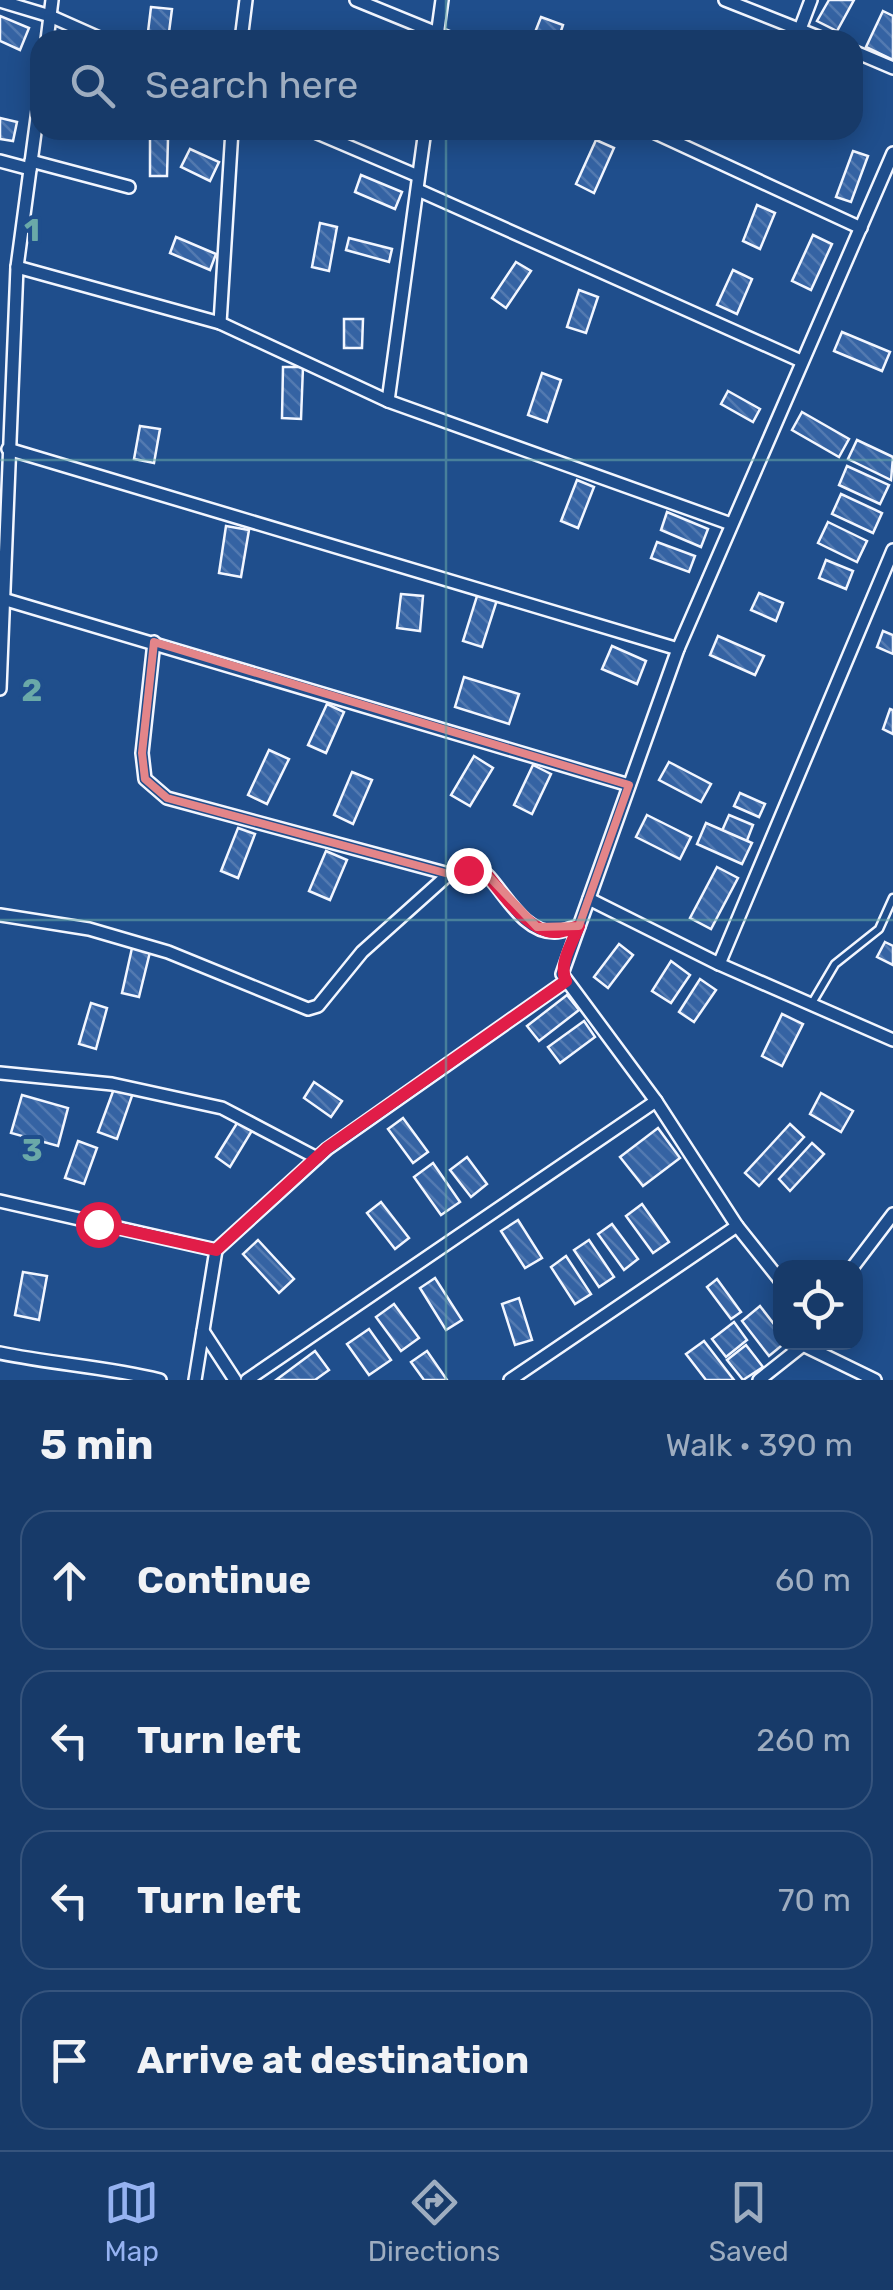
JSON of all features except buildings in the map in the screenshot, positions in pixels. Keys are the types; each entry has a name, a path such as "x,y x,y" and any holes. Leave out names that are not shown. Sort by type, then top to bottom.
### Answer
{"street":[{"path":"48,30 52,0"},
{"path":"242,30 246,0"},
{"path":"356,0 424,30"},
{"path":"438,30 442,0"},
{"path":"725,0 800,29 811,0"},
{"path":"0,1 82,30"},
{"path":"863,56 893,68"},
{"path":"0,689 17,267 34,140"},
{"path":"220,322 231,140"},
{"path":"330,140 801,362"},
{"path":"388,401 423,140"},
{"path":"671,140 861,228"},
{"path":"773,1271 737,1226 656,1101 562,974 678,649 893,153"},
{"path":"0,161 130,188"},
{"path":"17,267 220,322 388,401 731,524"},
{"path":"0,308 15,313"},
{"path":"0,430 10,414"},
{"path":"8,450 678,649"},
{"path":"719,964 893,550"},
{"path":"3,598 629,785"},
{"path":"154,642 142,754 145,779 167,798 449,874"},
{"path":"0,915 89,929 168,952 308,1010 318,1006 362,952 449,874 478,865 521,915 537,926 553,933 579,926"},
{"path":"589,899 719,964 893,1040"},
{"path":"195,1380 216,1250 318,1158 566,981"},
{"path":"0,1073 112,1084 222,1108 318,1158"},
{"path":"248,1380 656,1101"},
{"path":"0,1202 216,1250"},
{"path":"858,1260 893,1214"},
{"path":"510,1380 737,1226"},
{"path":"204,1330 235,1380"},
{"path":"758,1380 798,1350"},
{"path":"817,1350 874,1380"},
{"path":"0,1353 160,1380"},
{"path":"58,1365 67,1380"}],"lane":[{"path":"812,1003 836,964 879,929 893,898"}],"highlighted area":[{"path":"154,642 629,785 579,926 537,927 480,867 449,874 167,798 145,779 142,753"}],"route":[{"path":"98,1224 216,1250 327,1148 566,981 562,974 564,963 579,926 553,933 537,926 521,915 480,866 468,870"}]}
